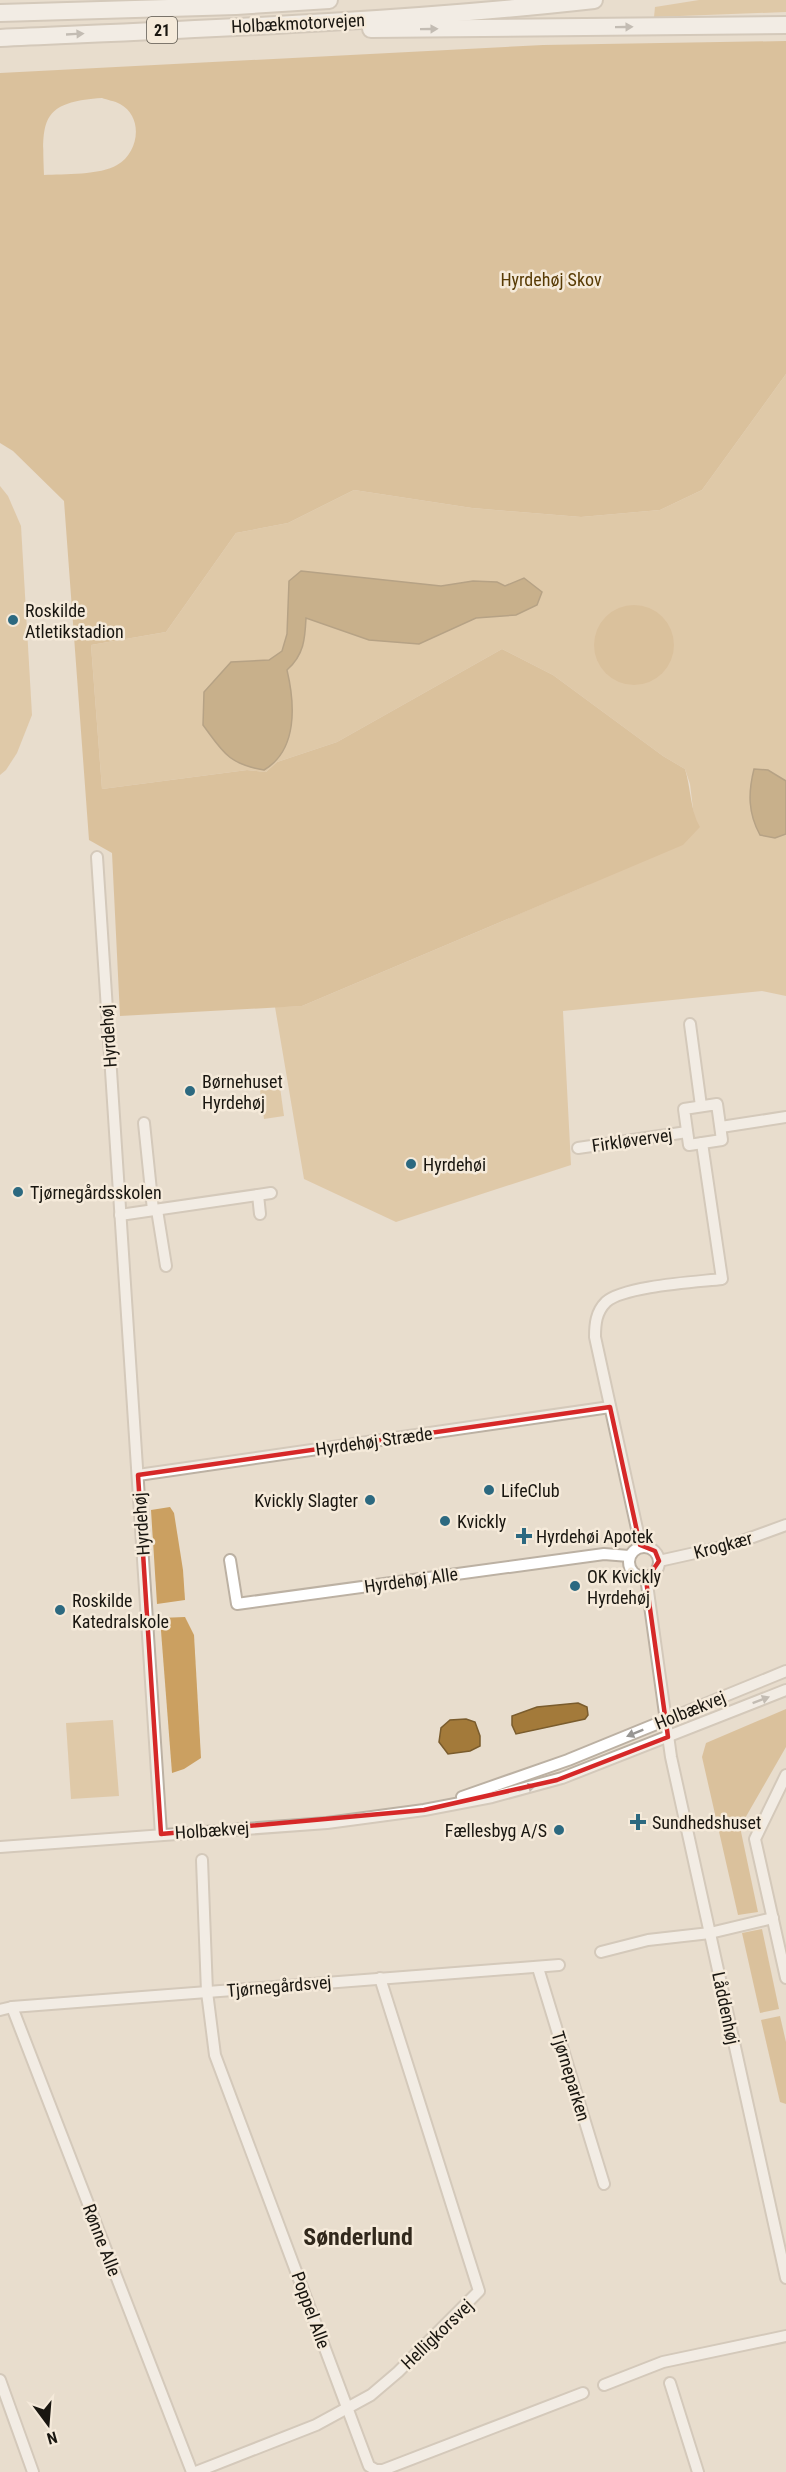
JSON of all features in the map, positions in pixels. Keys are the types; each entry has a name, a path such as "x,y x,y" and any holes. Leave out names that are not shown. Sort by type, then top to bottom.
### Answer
{"highway":[{"path":"153,6 197,0"},
{"name":"Holbækmotorvejen","path":"0,13 153,6 236,6 329,0"},
{"name":"Holbækmotorvejen","path":"0,38 488,12 594,0"},
{"path":"308,23 383,30 786,25"}],"street":[{"name":"Hyrdehøj","path":"97,857 161,1834"},
{"path":"641,1547 595,1337 595,1321 600,1309 608,1301 624,1292 722,1279 702,1143 723,1140 717,1104 701,1106 690,1024"},
{"name":"Firkløvervej","path":"701,1106 684,1109 689,1145 702,1143"},
{"path":"721,1127 786,1117"},
{"path":"144,1123 155,1210 166,1266"},
{"name":"Firkløvervej","path":"578,1148 687,1132"},
{"path":"120,1215 271,1193"},
{"path":"258,1195 260,1214"},
{"name":"Hyrdehøj Stræde","path":"138,1475 610,1407"},
{"name":"Krogkær","path":"659,1561 730,1545 786,1525"},
{"path":"641,1547 655,1551 659,1561 656,1572 646,1577 640,1577 632,1571 628,1562 629,1556 641,1547"},
{"name":"Hyrdehøj Alle","path":"230,1560 237,1605 604,1554 629,1556"},
{"path":"646,1577 666,1720"},
{"name":"Holbækvej","path":"424,1810 568,1760 786,1671"},
{"name":"Holbækvej","path":"0,1847 327,1823 424,1810 512,1792 557,1780 786,1690"},
{"name":"Låddenhøj","path":"666,1720 786,2278"},
{"path":"786,1775 755,1839 786,1978"},
{"name":"Poppel Alle","path":"202,1860 207,1992 215,2055 369,2466 376,2470 383,2470 583,2393"},
{"path":"601,1952 648,1940 710,1933 773,1918"},
{"name":"Tjørnegårdsvej","path":"0,2010 12,2007 559,1965"},
{"name":"Tjørneparken","path":"538,1968 604,2184"},
{"name":"Helligkorsvej","path":"194,2472 316,2425 371,2396 479,2291 380,1978"},
{"name":"Rønne Alle","path":"12,2007 194,2472"},
{"path":"603,2385 663,2362 786,2336"},
{"path":"0,2380 33,2472"},
{"path":"670,2383 698,2472"}],"highlighted area":[{"path":"610,1407 640,1545 655,1551 659,1561 646,1580 668,1737 557,1780 424,1810 161,1834 138,1475"}],"shaded area":[{"path":"699,0 786,0 786,12 654,17 655,7"},
{"path":"786,374 786,996 762,991 563,1011 571,1165 396,1222 304,1179 275,1007 302,1006 588,885 694,817 690,784 685,769 663,756 553,675 502,649 337,742 277,762 266,772 247,770 102,789 91,645 166,632 236,533 288,523 354,490 472,508 581,517 660,510 702,490"},
{"name":"Roskilde Atletikstadion","path":"0,486 8,496 21,526 32,715 17,753 0,775"},
{"path":"301,571 441,586 473,581 497,582 505,586 524,578 542,592 537,605 516,615 476,618 419,644 369,640 306,618 300,652 287,670 292,697 288,739 283,751 264,770 234,760 216,743 203,725 204,692 231,662 269,660 282,651 287,634 289,581"},
{"path":"754,769 768,770 786,781 786,834 775,838 760,835 756,827 750,803"},
{"path":"279,1080 284,1116 264,1119 259,1083"},
{"path":"578,1703 587,1707 588,1715 585,1719 516,1734 512,1725 512,1716 537,1707"},
{"path":"466,1719 475,1722 480,1736 480,1746 470,1751 448,1754 439,1742 441,1728 450,1720"},
{"path":"113,1720 119,1796 71,1799 66,1723"}],"green space":[{"name":"Hyrdehøj Skov","path":"786,41 786,374 702,490 660,510 581,517 472,508 354,490 288,523 236,533 166,632 91,645 102,789 247,770 266,772 277,762 337,742 502,649 553,675 663,756 685,769 694,813 700,827 683,845 302,1006 120,1016 112,853 89,840 64,501 13,451 0,443 0,73 543,45","holes":["102,98 120,104 133,117 136,135 130,152 117,165 102,171 44,175 45,128 49,118 66,104"]},
{"path":"634,605 649,608 662,617 671,630 674,645 671,660 662,673 649,682 634,685 619,682 606,673 597,660 594,645 597,630 606,617 619,608"},
{"path":"170,1507 174,1513 185,1600 157,1604 151,1510"},
{"path":"185,1617 194,1635 201,1758 184,1769 172,1773 160,1618"},
{"path":"786,1709 786,1747 740,1827 758,1912 738,1915 702,1757 706,1743"},
{"path":"762,1929 779,2009 760,2013 742,1933"},
{"path":"780,2016 786,2042 786,2104 780,2102 761,2020"}],"place":[{"name":"Roskilde Atletikstadion","path":"13,620"},
{"name":"Børnehuset Hyrdehøj","path":"190,1091"},
{"name":"Hyrdehøi","path":"411,1164"},
{"name":"Tjørnegårdsskolen","path":"18,1192"},
{"name":"LifeClub","path":"489,1490"},
{"name":"Kvickly Slagter","path":"370,1500"},
{"name":"Kvickly","path":"445,1521"},
{"name":"Hyrdehøi Apotek","path":"524,1536"},
{"name":"OK Kvickly Hyrdehøj","path":"575,1586"},
{"name":"Roskilde Katedralskole","path":"60,1610"},
{"name":"Sundhedshuset","path":"638,1822"},
{"name":"Fællesbyg A/S","path":"559,1830"}],"district":[{"name":"Sønderlund","path":"358,2237"}]}
